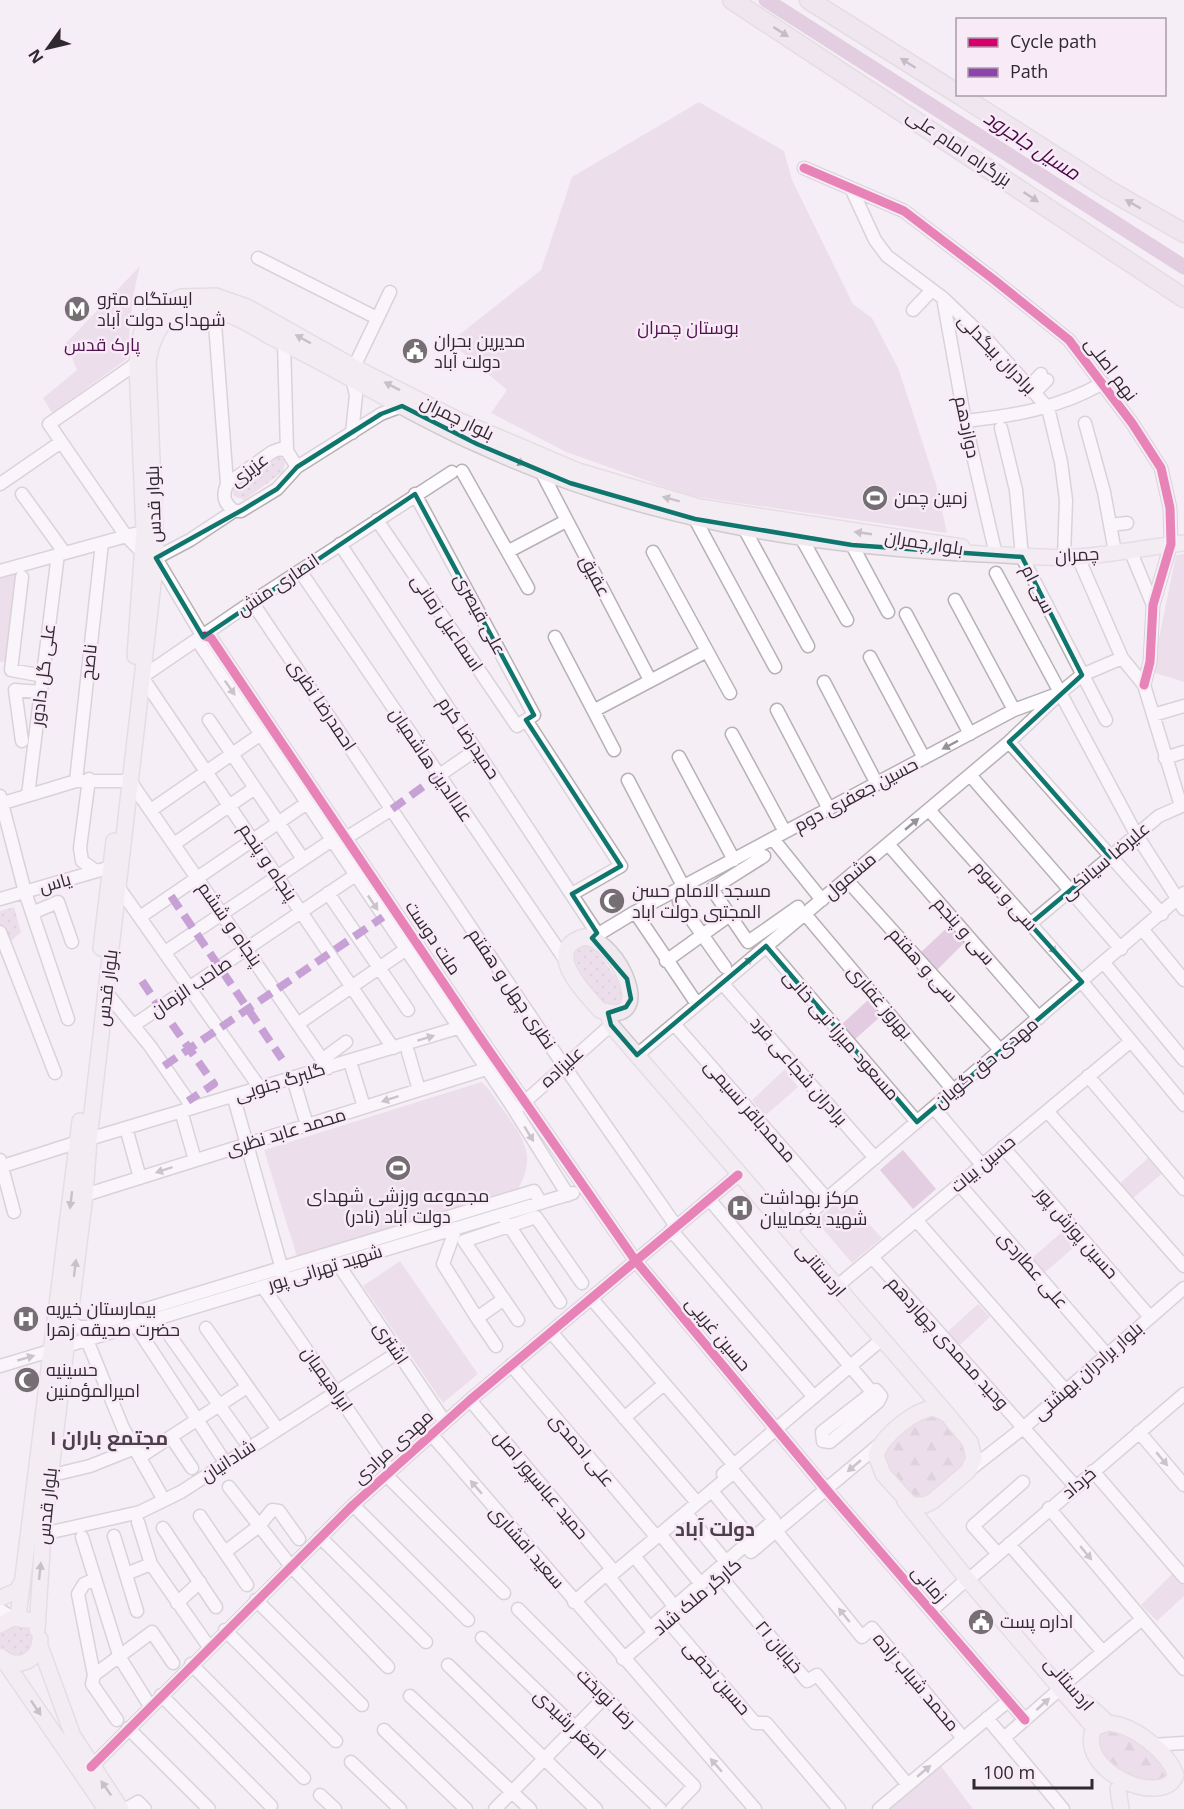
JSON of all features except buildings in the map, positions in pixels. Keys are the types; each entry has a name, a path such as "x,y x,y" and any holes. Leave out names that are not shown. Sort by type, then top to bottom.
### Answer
{"highway":[{"name":"بزرگراه امام علی","path":"732,0 1184,298"},
{"path":"809,0 956,93"},
{"path":"961,96 1107,189 1184,234"}],"main road":[{"name":"بلوار چمران","path":"146,339 151,317 165,305 182,297 216,296 247,307 402,406 477,444 541,471 626,501 745,530 802,539 941,554 989,554"},
{"name":"بلوار چمران","path":"146,339 155,333 164,321 175,314 194,309 214,310 490,434 578,471 646,493 737,514 951,544 989,554"},
{"name":"بلوار قدس","path":"8,1617 24,1577 59,1349 69,1321 85,1195 83,1141 103,1018 120,888 126,780 149,555 144,531 143,362 146,339"},
{"name":"بلوار قدس","path":"40,1646 38,1630 43,1534 59,1349 83,1141 104,869 126,780 142,677 149,555 143,362"},
{"name":"چمران","path":"989,554 1071,557 1177,543"},
{"path":"564,958 566,947 574,940 594,935 609,952 631,988 631,999 626,1007 609,1019"},
{"name":"اردستانی","path":"564,958 589,998 738,1175 947,1414"},
{"path":"912,1376 920,1395 918,1413"},
{"path":"934,1408 947,1414 970,1442 974,1453 968,1471 933,1501 918,1506 905,1501 878,1468 876,1455 882,1443 918,1413 934,1408"},
{"name":"اردستانی","path":"905,1501 1064,1685 1094,1713 1101,1725 1124,1727 1151,1745 1173,1767 1176,1775 1173,1789"},
{"name":"اردستانی","path":"933,1501 928,1513 929,1518 971,1577"},
{"path":"0,1598 17,1591 24,1577"},
{"path":"8,1617 29,1621 38,1630"},
{"path":"2,1658 10,1663 25,1663 37,1653 40,1646"},
{"path":"40,1646 64,1716 91,1767 121,1809"},
{"path":"2,1658 106,1809"},
{"path":"1101,1725 1092,1738 1095,1755 1118,1789 1127,1808"},
{"path":"1118,1789 1136,1798 1147,1799 1173,1789"}],"street":[{"name":"نهم اصلی","path":"804,168 904,211 1069,340 1161,468 1177,543 1153,605 1150,663 1144,685"},
{"name":"برادران بیگدلی","path":"851,188 875,240 887,256 938,294 989,342 1048,408 1061,462 1071,557"},
{"path":"258,258 377,318"},
{"path":"352,433 356,395 353,373 390,292"},
{"path":"913,310 938,294"},
{"name":"دوازدهم","path":"938,294 965,421 989,554"},
{"path":"214,310 227,484"},
{"path":"284,343 287,451"},
{"path":"143,362 49,424 126,536 149,555 203,637"},
{"path":"1031,390 1044,377"},
{"path":"965,421 1048,408 1076,398 1102,383"},
{"path":"297,467 381,414 402,406"},
{"path":"1084,423 1110,525 1153,605"},
{"name":"سی ام","path":"1001,428 1016,490 1022,556 1106,720"},
{"path":"0,484 61,442"},
{"name":"عزیزی","path":"280,449 287,451 297,467 277,489 241,511 234,511 227,506 223,497 227,484 272,453 280,449"},
{"name":"انصاری منش","path":"142,677 415,494 457,471 509,551"},
{"name":"عقیق","path":"541,471 650,680"},
{"path":"22,494 61,553"},
{"name":"علی قیصری","path":"415,494 534,715 521,723"},
{"path":"149,555 190,540 234,511"},
{"path":"695,519 775,667"},
{"name":"اسماعیل زمانی","path":"377,520 621,866 572,894"},
{"path":"528,588 509,551 566,521"},
{"path":"1110,525 1127,523"},
{"path":"745,530 808,646"},
{"path":"2,566 144,531"},
{"path":"802,539 848,620"},
{"name":"ناصح","path":"76,781 102,543"},
{"name":"حمیدرضا کرم","path":"340,544 572,894 594,935"},
{"path":"852,545 888,612"},
{"path":"653,552 730,693"},
{"name":"علی گل دادور","path":"28,795 61,553"},
{"path":"1071,557 1122,658 1144,685 1165,758 1183,808"},
{"name":"علاالدین هاشمیان","path":"300,571 564,958"},
{"path":"996,573 1136,834 1182,901"},
{"path":"22,577 11,670 43,676"},
{"path":"955,600 1014,711"},
{"name":"احمدرضا نظری","path":"252,602 392,809"},
{"path":"906,615 970,734"},
{"name":"ملت دوست","path":"568,1195 519,1106 471,1024 211,638 203,637 201,646 486,1069 519,1106 584,1189 634,1260"},
{"path":"555,637 614,750"},
{"path":"595,710 707,651"},
{"path":"870,657 924,758"},
{"name":"حسین جعفری دوم","path":"594,935 1014,711 1060,693 1082,675 1122,658"},
{"name":"پنجاه و پنجم","path":"142,677 393,1048"},
{"path":"824,682 877,784"},
{"path":"22,741 15,690 41,692"},
{"name":"مشمول","path":"638,1055 766,946 801,911 822,900 1010,742 1060,693"},
{"path":"1153,715 1184,706"},
{"path":"777,710 829,809"},
{"path":"209,720 303,859"},
{"path":"150,810 261,734"},
{"path":"732,734 785,832"},
{"path":"1010,742 1162,914"},
{"path":"438,776 476,750"},
{"path":"1165,758 1184,752"},
{"path":"679,757 734,860"},
{"path":"970,775 1121,949"},
{"path":"89,779 80,848 82,861 104,869"},
{"path":"68,1019 25,892 1,801 76,781 126,780"},
{"name":"پنجاه و ششم","path":"126,780 199,878 326,1063"},
{"path":"628,780 683,886"},
{"path":"174,844 255,788"},
{"path":"140,917 307,803"},
{"name":"علیرضا سیانکی","path":"1030,924 1159,816 1183,808"},
{"path":"346,838 392,809"},
{"name":"نظری چهل و هفتم","path":"392,809 673,1228 814,1397"},
{"name":"سی و سوم","path":"929,810 1082,982 1184,1105"},
{"path":"773,839 822,900"},
{"path":"165,952 332,840"},
{"name":"سی و پنجم","path":"888,844 1039,1018"},
{"path":"764,856 712,889 748,942 801,911"},
{"name":"صاحب الزمان","path":"134,1025 366,868"},
{"name":"یاس","path":"0,899 104,869"},
{"name":"سی و هفتم","path":"846,879 1000,1051"},
{"path":"120,888 260,1088"},
{"path":"328,893 408,1010"},
{"name":"مهدی حق گویان","path":"788,1232 1162,914 1182,901"},
{"path":"32,913 58,902 72,942"},
{"path":"679,902 724,967"},
{"name":"بهروز غفاری","path":"801,911 954,1091"},
{"path":"635,912 697,1004"},
{"path":"666,961 730,915"},
{"path":"1143,930 1184,980"},
{"path":"0,932 56,1073"},
{"name":"مسعود میرزا نبی خانی","path":"766,946 917,1122"},
{"path":"299,1023 405,950"},
{"path":"1104,963 1184,1060"},
{"name":"برادران شجاعی فرد","path":"722,983 875,1158"},
{"path":"105,992 134,1025 193,1108"},
{"path":"103,1018 118,1006"},
{"name":"علیزاده","path":"519,1106 564,1066 609,1019"},
{"name":"گلبرگ جنوبی","path":"1,1164 260,1088 326,1063 393,1048 471,1024"},
{"name":"محمدباقر نسیمی","path":"674,1024 827,1199"},
{"name":"حسین بیات","path":"836,1288 1131,1041"},
{"path":"326,1063 346,1042"},
{"path":"408,1052 419,1090"},
{"path":"352,1068 364,1107"},
{"name":"محمد عابد نظری","path":"85,1195 486,1069"},
{"path":"1088,1076 1184,1189"},
{"path":"296,1085 307,1125"},
{"path":"235,1102 285,1280"},
{"path":"934,1108 982,1165"},
{"path":"1047,1111 1184,1266"},
{"path":"183,1118 195,1160"},
{"path":"128,1135 140,1178"},
{"name":"حسین پوزش پور","path":"1003,1147 1150,1317"},
{"path":"1,1164 14,1212"},
{"name":"مهدی مرادی","path":"91,1767 290,1565 430,1434 634,1260 738,1175"},
{"name":"علی عطاردی","path":"959,1184 1107,1355"},
{"name":"شهید تهرانی پور","path":"0,1366 584,1189"},
{"path":"69,1321 79,1327 103,1322 534,1191 541,1203"},
{"path":"709,1199 872,1392"},
{"path":"501,1215 560,1302"},
{"path":"518,1320 464,1241 536,1217 582,1283"},
{"path":"916,1220 1066,1391"},
{"path":"456,1228 443,1264 496,1346"},
{"name":"وحید محمدی چهاردهم","path":"872,1257 1075,1486"},
{"name":"حسین غریبی","path":"634,1260 826,1489"},
{"name":"اشتری","path":"338,1264 445,1422"},
{"name":"ابراهیمیان","path":"263,1287 336,1392 388,1473 504,1593"},
{"name":"بلوار برادران بهشتی","path":"968,1471 993,1454 1184,1288"},
{"path":"591,1298 734,1465"},
{"path":"477,1318 504,1299"},
{"path":"103,1322 92,1339 123,1428 160,1493"},
{"path":"135,1325 221,1456"},
{"path":"206,1328 274,1424"},
{"path":"551,1332 694,1499"},
{"path":"170,1336 244,1440"},
{"path":"574,1602 612,1569 657,1534 686,1513 734,1472 774,1520 723,1570 701,1584 650,1628 609,1577 634,1556 657,1534 694,1499 881,1340"},
{"name":"شادانیان","path":"43,1534 140,1512 181,1492 397,1353"},
{"name":"علی احمدی","path":"511,1365 701,1584"},
{"path":"624,1418 664,1384"},
{"path":"62,1473 138,1452 171,1437 247,1387"},
{"path":"876,1390 880,1393 878,1401 830,1442 823,1441 822,1432 872,1392 876,1390"},
{"name":"خرداد","path":"931,1611 1184,1394"},
{"name":"حمید عباسپور اصل","path":"470,1400 612,1569"},
{"path":"1139,1432 1184,1485"},
{"name":"سعید افشاری","path":"430,1434 755,1809"},
{"path":"171,1437 192,1468"},
{"name":"کارگر ملک شاد","path":"623,1659 723,1570 776,1531 882,1443"},
{"path":"974,1453 993,1454"},
{"path":"1093,1471 1184,1577"},
{"path":"998,1554 973,1526 1023,1482"},
{"path":"229,1487 290,1565 388,1667"},
{"name":"زمانی","path":"826,1489 1025,1720"},
{"path":"712,1491 752,1540"},
{"path":"353,1505 468,1620"},
{"path":"1049,1508 1184,1670"},
{"path":"225,1552 259,1526 272,1510 276,1509 299,1539"},
{"path":"686,1513 723,1570"},
{"path":"200,1516 247,1585"},
{"path":"138,1522 151,1564 208,1647"},
{"path":"163,1528 216,1607"},
{"name":"محمد شباب زاده","path":"776,1531 862,1637 872,1628 963,1738"},
{"path":"114,1536 137,1611"},
{"path":"82,1537 120,1658 150,1706"},
{"path":"320,1537 426,1642"},
{"path":"1009,1544 1103,1652"},
{"path":"634,1556 675,1607"},
{"path":"126,1574 151,1564"},
{"name":"خیابان ۲۱","path":"723,1570 807,1681 817,1675 908,1785"},
{"path":"95,1578 84,1584 78,1594 94,1675 92,1684 117,1720"},
{"path":"177,1603 200,1582"},
{"path":"256,1600 362,1705"},
{"name":"رضا نوبخت","path":"518,1610 694,1786 679,1807"},
{"path":"1004,1738 1142,1619"},
{"name":"حسین نجفی","path":"668,1621 755,1723 766,1723 839,1809"},
{"path":"225,1630 336,1741"},
{"path":"94,1675 120,1658 152,1632 173,1663"},
{"name":"اصغر رشیدی","path":"482,1638 660,1809"},
{"path":"191,1664 304,1778"},
{"path":"448,1665 596,1809"},
{"path":"161,1695 271,1806"},
{"path":"410,1695 530,1809"},
{"path":"495,1809 605,1696"},
{"path":"879,1809 1008,1701"},
{"path":"987,1718 1063,1809"},
{"path":"128,1728 209,1809"},
{"path":"384,1730 466,1809"},
{"path":"1151,1745 1184,1743"},
{"path":"351,1762 400,1809"},
{"path":"320,1795 335,1809"},
{"path":"126,1809 138,1802 145,1809"}],"highlighted area":[{"path":"402,406 477,444 570,483 695,519 852,545 1022,557 1082,675 1009,742 1110,857 1030,924 1082,982 917,1122 766,946 637,1055 611,1025 608,1013 626,1007 631,999 627,979 592,938 597,933 572,894 621,866 526,720 534,715 415,494 203,637 156,558 277,489 297,467 381,414"}],"green space":[{"name":"بوستان چمران","path":"699,102 784,151 792,180 853,304 872,318 899,370 936,484 947,533 690,496 566,452 491,413 507,390 450,342 541,270 572,177"},
{"name":"پارک قدس","path":"140,266 133,296 127,359 52,413 43,398 77,370 66,343"},
{"path":"278,455 285,460 283,472 244,500 234,496 232,485"},
{"path":"1184,554 1184,682 1152,672 1176,555"},
{"path":"19,572 10,661 0,662 0,578"},
{"path":"14,907 21,932 0,951 0,911"},
{"path":"950,925 965,942 936,971 919,954"},
{"path":"587,943 595,948 625,991 621,1004 615,1007 600,1002 571,963 573,949"},
{"path":"868,1000 881,1016 853,1041 840,1026"},
{"path":"785,1069 798,1087 765,1116 752,1100"},
{"name":"مجموعه ورزشی شهدای دولت آباد (نادر)","path":"481,1082 490,1090 525,1146 527,1166 518,1189 297,1257 264,1150"},
{"path":"1148,1158 1163,1173 1132,1199 1119,1184"},
{"path":"843,1196 882,1238 852,1263 816,1221"},
{"path":"1064,1230 1077,1245 1044,1273 1032,1258"},
{"path":"400,1261 478,1374 443,1403 363,1286"},
{"path":"978,1304 990,1317 960,1345 947,1332"},
{"path":"932,1415 954,1431 963,1443 967,1455 955,1475 930,1495 918,1500 910,1497 899,1486 884,1466 883,1455 890,1444 904,1431"},
{"path":"1173,1573 1184,1583 1184,1596 1157,1621 1141,1605"},
{"path":"5,1623 30,1625 37,1637 25,1659 0,1652 0,1628"},
{"path":"1116,1728 1158,1755 1169,1770 1167,1784 1123,1786 1096,1744 1099,1730"},
{"path":"941,1766 973,1809 890,1809"}],"shaded area":[{"path":"903,1150 936,1189 913,1209 880,1170"}],"waterway":[{"name":"مسیل جاجرود","path":"766,0 1184,267"}],"marked path":[{"path":"392,809 438,776"},
{"path":"171,896 282,1059"},
{"path":"164,1066 383,917"},
{"path":"142,981 160,1008"},
{"path":"172,1024 214,1084 188,1101"}],"cycle path":[{"path":"804,168 904,211 993,279 1069,340 1132,423 1161,468 1170,508 1171,544 1153,605 1150,662 1144,685"},
{"path":"205,636 211,638 479,1036 635,1260 826,1489 1025,1720"},
{"path":"91,1767 353,1505 470,1400 738,1175"}],"place":[{"name":"ایستگاه مترو شهدای دولت آباد","path":"77,309"},
{"name":"مدیرین بحران دولت آباد","path":"415,351"},
{"name":"زمین چمن","path":"875,498"},
{"name":"مسجد الامام حسن المجتبى دولت اباد","path":"612,901"},
{"name":"مجموعه ورزشی شهدای دولت آباد (نادر)","path":"398,1168"},
{"name":"مرکز بهداشت شهید یغماییان","path":"740,1208"},
{"name":"بیمارستان خیریه حضرت صدیقه زهرا","path":"26,1319"},
{"name":"حسینیه امیرالمؤمنین","path":"27,1380"},
{"name":"اداره پست","path":"981,1622"}],"district":[{"name":"مجتمع باران ١","path":"109,1438"},
{"name":"دولت آباد","path":"715,1529"}]}
